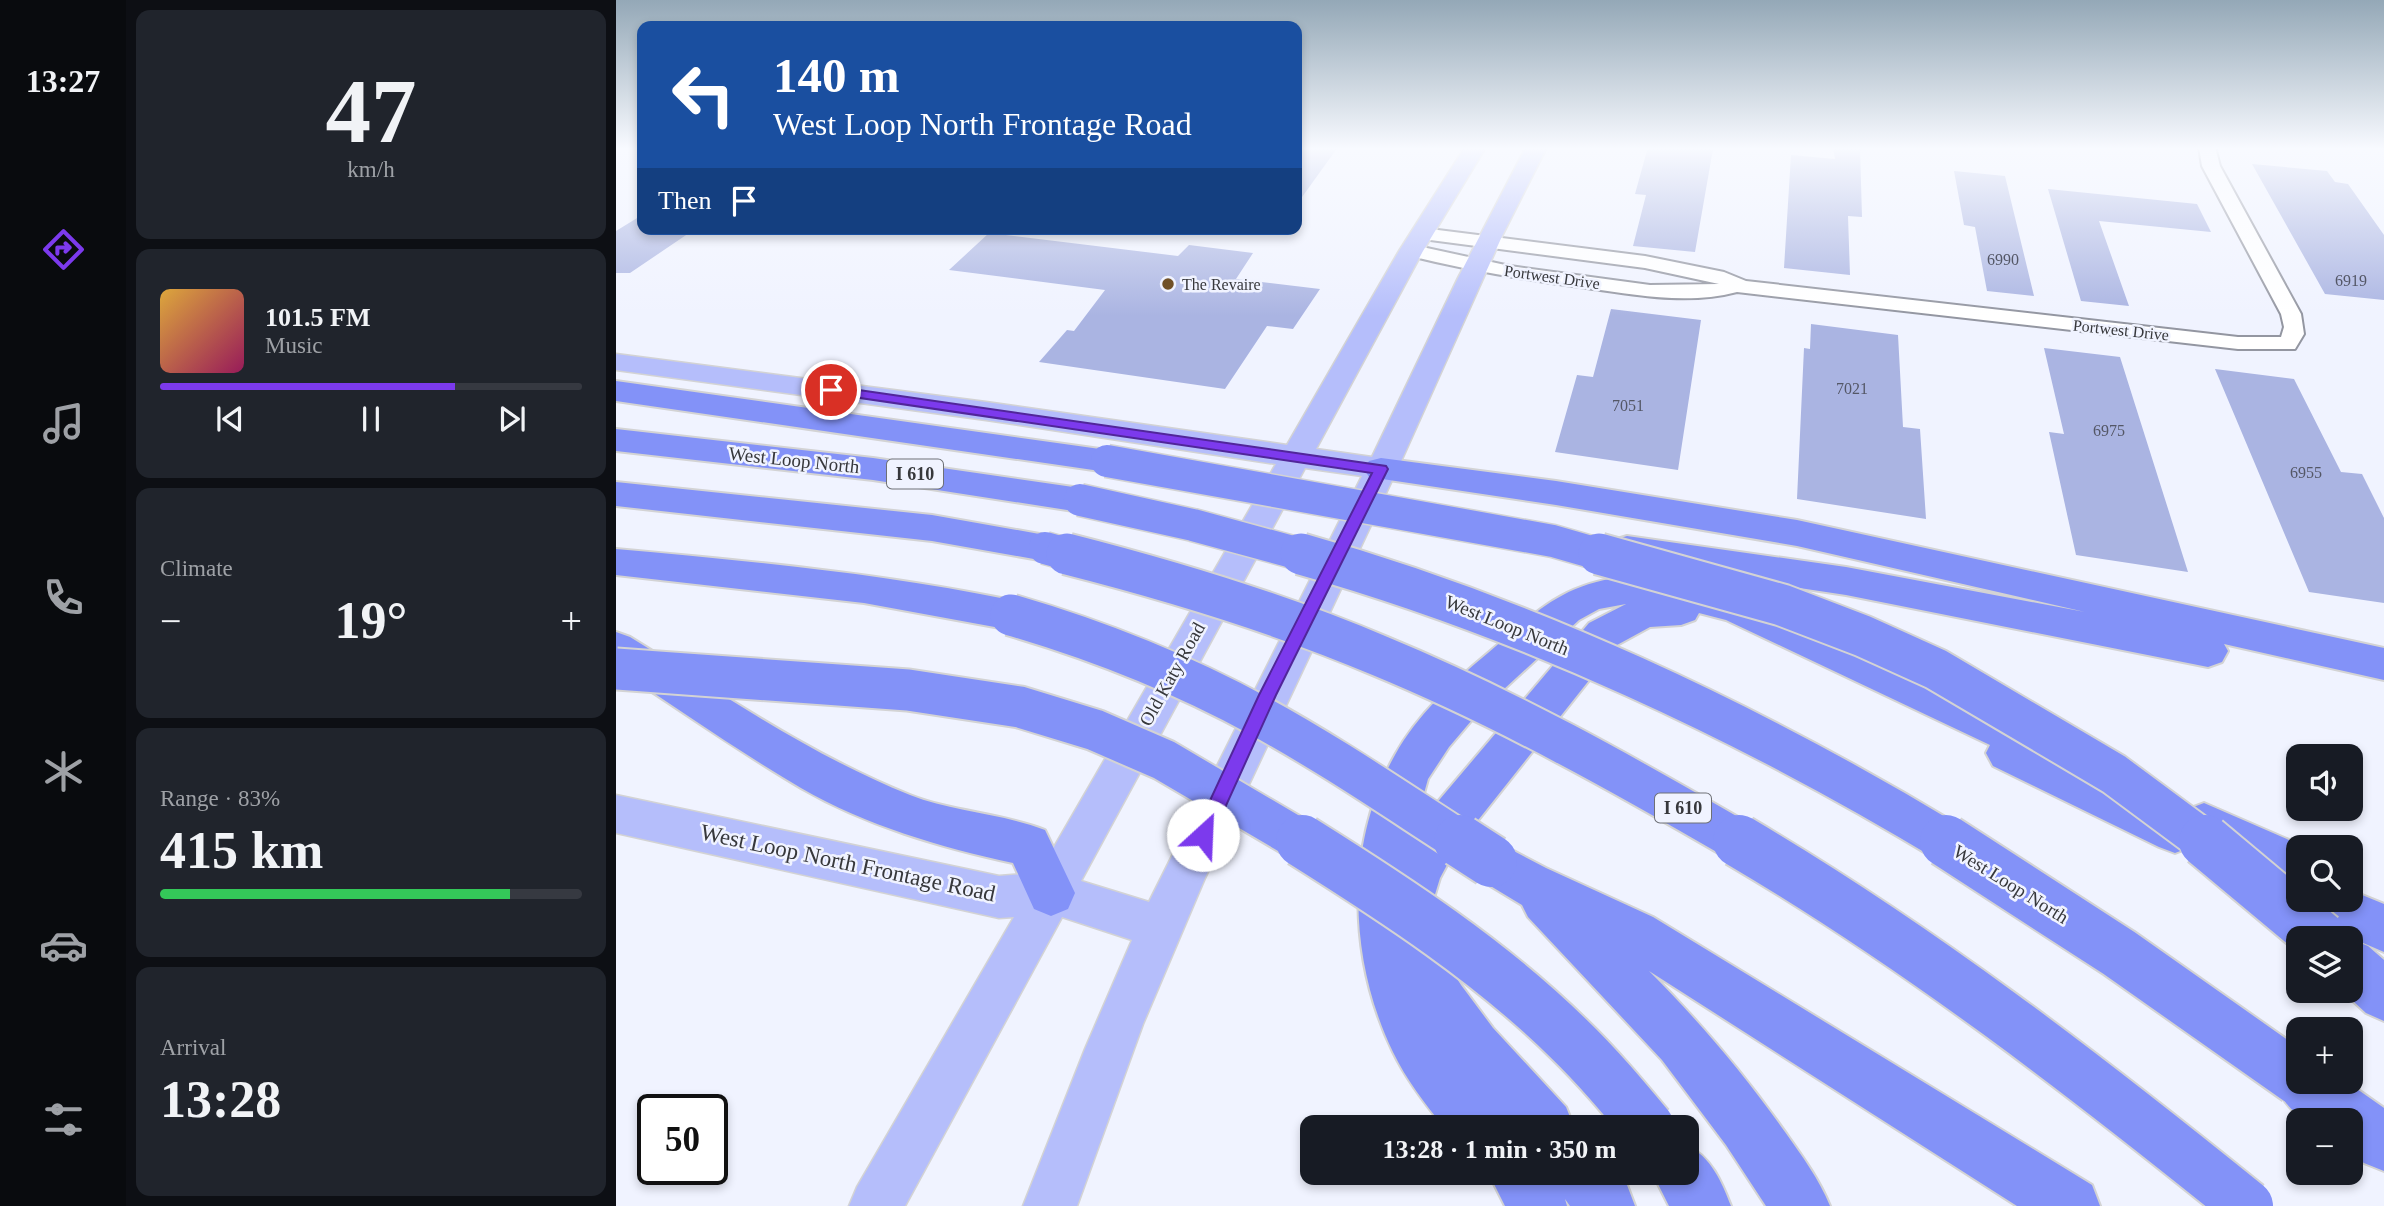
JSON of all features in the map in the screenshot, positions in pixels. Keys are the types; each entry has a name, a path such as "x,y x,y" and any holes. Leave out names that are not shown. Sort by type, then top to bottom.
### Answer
{"highway":[{"path":"616,391 1107,461 1553,541 1714,559 2210,652 2323,668 2384,672"},
{"path":"616,428 748,455"},
{"name":"West Loop North","path":"616,440 921,475 1080,500 1227,532 1384,578 1518,628 1660,691 1826,775 1935,835 2040,901 2286,1070"},
{"path":"1381,469 1569,495 1797,533 2384,664"},
{"name":"I 610","path":"618,494 919,526 1045,548 1196,590 1347,643 1424,675 1615,768 1795,875 1934,967 2051,1051 2247,1206"},
{"path":"1553,541 1782,605 1863,636 1936,669 2114,774 2185,825 2307,926"},
{"path":"616,562 870,588 958,603 1011,615 1092,640 1178,676 1252,712 1510,873 1635,934 2071,1206"},
{"path":"1471,1115 1432,1066 1412,1033 1394,988 1384,894 1387,847 1404,782 1435,732 1481,682 1566,610 1594,598 1641,589 1670,591 1740,610 2286,861"},
{"path":"1535,1115 1474,1047 1440,997 1415,952 1408,909 1419,867 1440,833 1603,634 1622,620 1670,609 1700,612 1730,622 2286,884"},
{"path":"616,648 818,775 900,812 943,827 1028,845 1051,893"},
{"path":"616,669 967,697 1021,707 1087,726 1144,749 1191,773 1403,904 1466,948 1544,1012 1639,1115"},
{"path":"1510,873 1681,1041 1746,1125 1801,1206"},
{"path":"2363,896 2384,905"},
{"path":"2346,912 2384,928"},
{"path":"2363,976 2384,995"},
{"name":"West Loop North","path":"2319,1094 2384,1143"},
{"path":"1525,1185 1538,1206"},
{"path":"1590,1185 1606,1206"},
{"path":"1689,1185 1702,1206"}],"main road":[{"name":"Old Katy Road","path":"876,1206 1295,457 1441,203"},
{"path":"1050,1206 1125,1009 1161,927 1268,695 1381,469 1480,253 1507,203"},
{"path":"616,362 986,411 1381,469"},
{"name":"West Loop North Frontage Road","path":"616,814 999,897 1051,893 1161,927"}],"street":[{"name":"Portwest Drive","path":"1480,253 1510,272 1650,291 1713,292 1735,286 2238,343 2287,344 2294,337 2295,327 2291,314 2231,203"},
{"name":"Portwest Drive","path":"1417,242 1480,253 1645,262 1717,276 1735,286"}],"building":[{"path":"1644,203 1704,203 1695,252 1633,246"},
{"path":"1788,203 1862,203 1862,217 1848,216 1850,275 1784,268"},
{"path":"1960,203 2012,203 2034,296 1987,291 1975,227 1964,225"},
{"path":"2052,203 2197,204 2211,232 2099,221 2129,306 2081,301"},
{"path":"2274,203 2362,203 2384,235 2384,300 2325,294"},
{"path":"637,218 637,235 686,235 630,273 616,273 616,231"},
{"path":"987,235 1005,235 1178,256 1189,245 1253,253 1236,279 1320,289 1293,329 1267,326 1225,389 1039,362 1067,330 1074,331 1105,290 949,270"},
{"path":"1611,309 1701,320 1678,470 1555,452 1577,375 1593,377"},
{"path":"1811,324 1898,335 1903,427 1920,429 1926,519 1797,499 1804,348 1810,349"},
{"path":"2044,348 2120,357 2188,572 2076,555 2049,432 2064,434"},
{"path":"2215,369 2294,379 2341,472 2362,474 2384,518 2384,603 2309,592"}],"place":[{"name":"The Revaire","path":"1168,284"}],"route":[{"path":"831,390 1381,469 1268,695 1203,835"}]}
